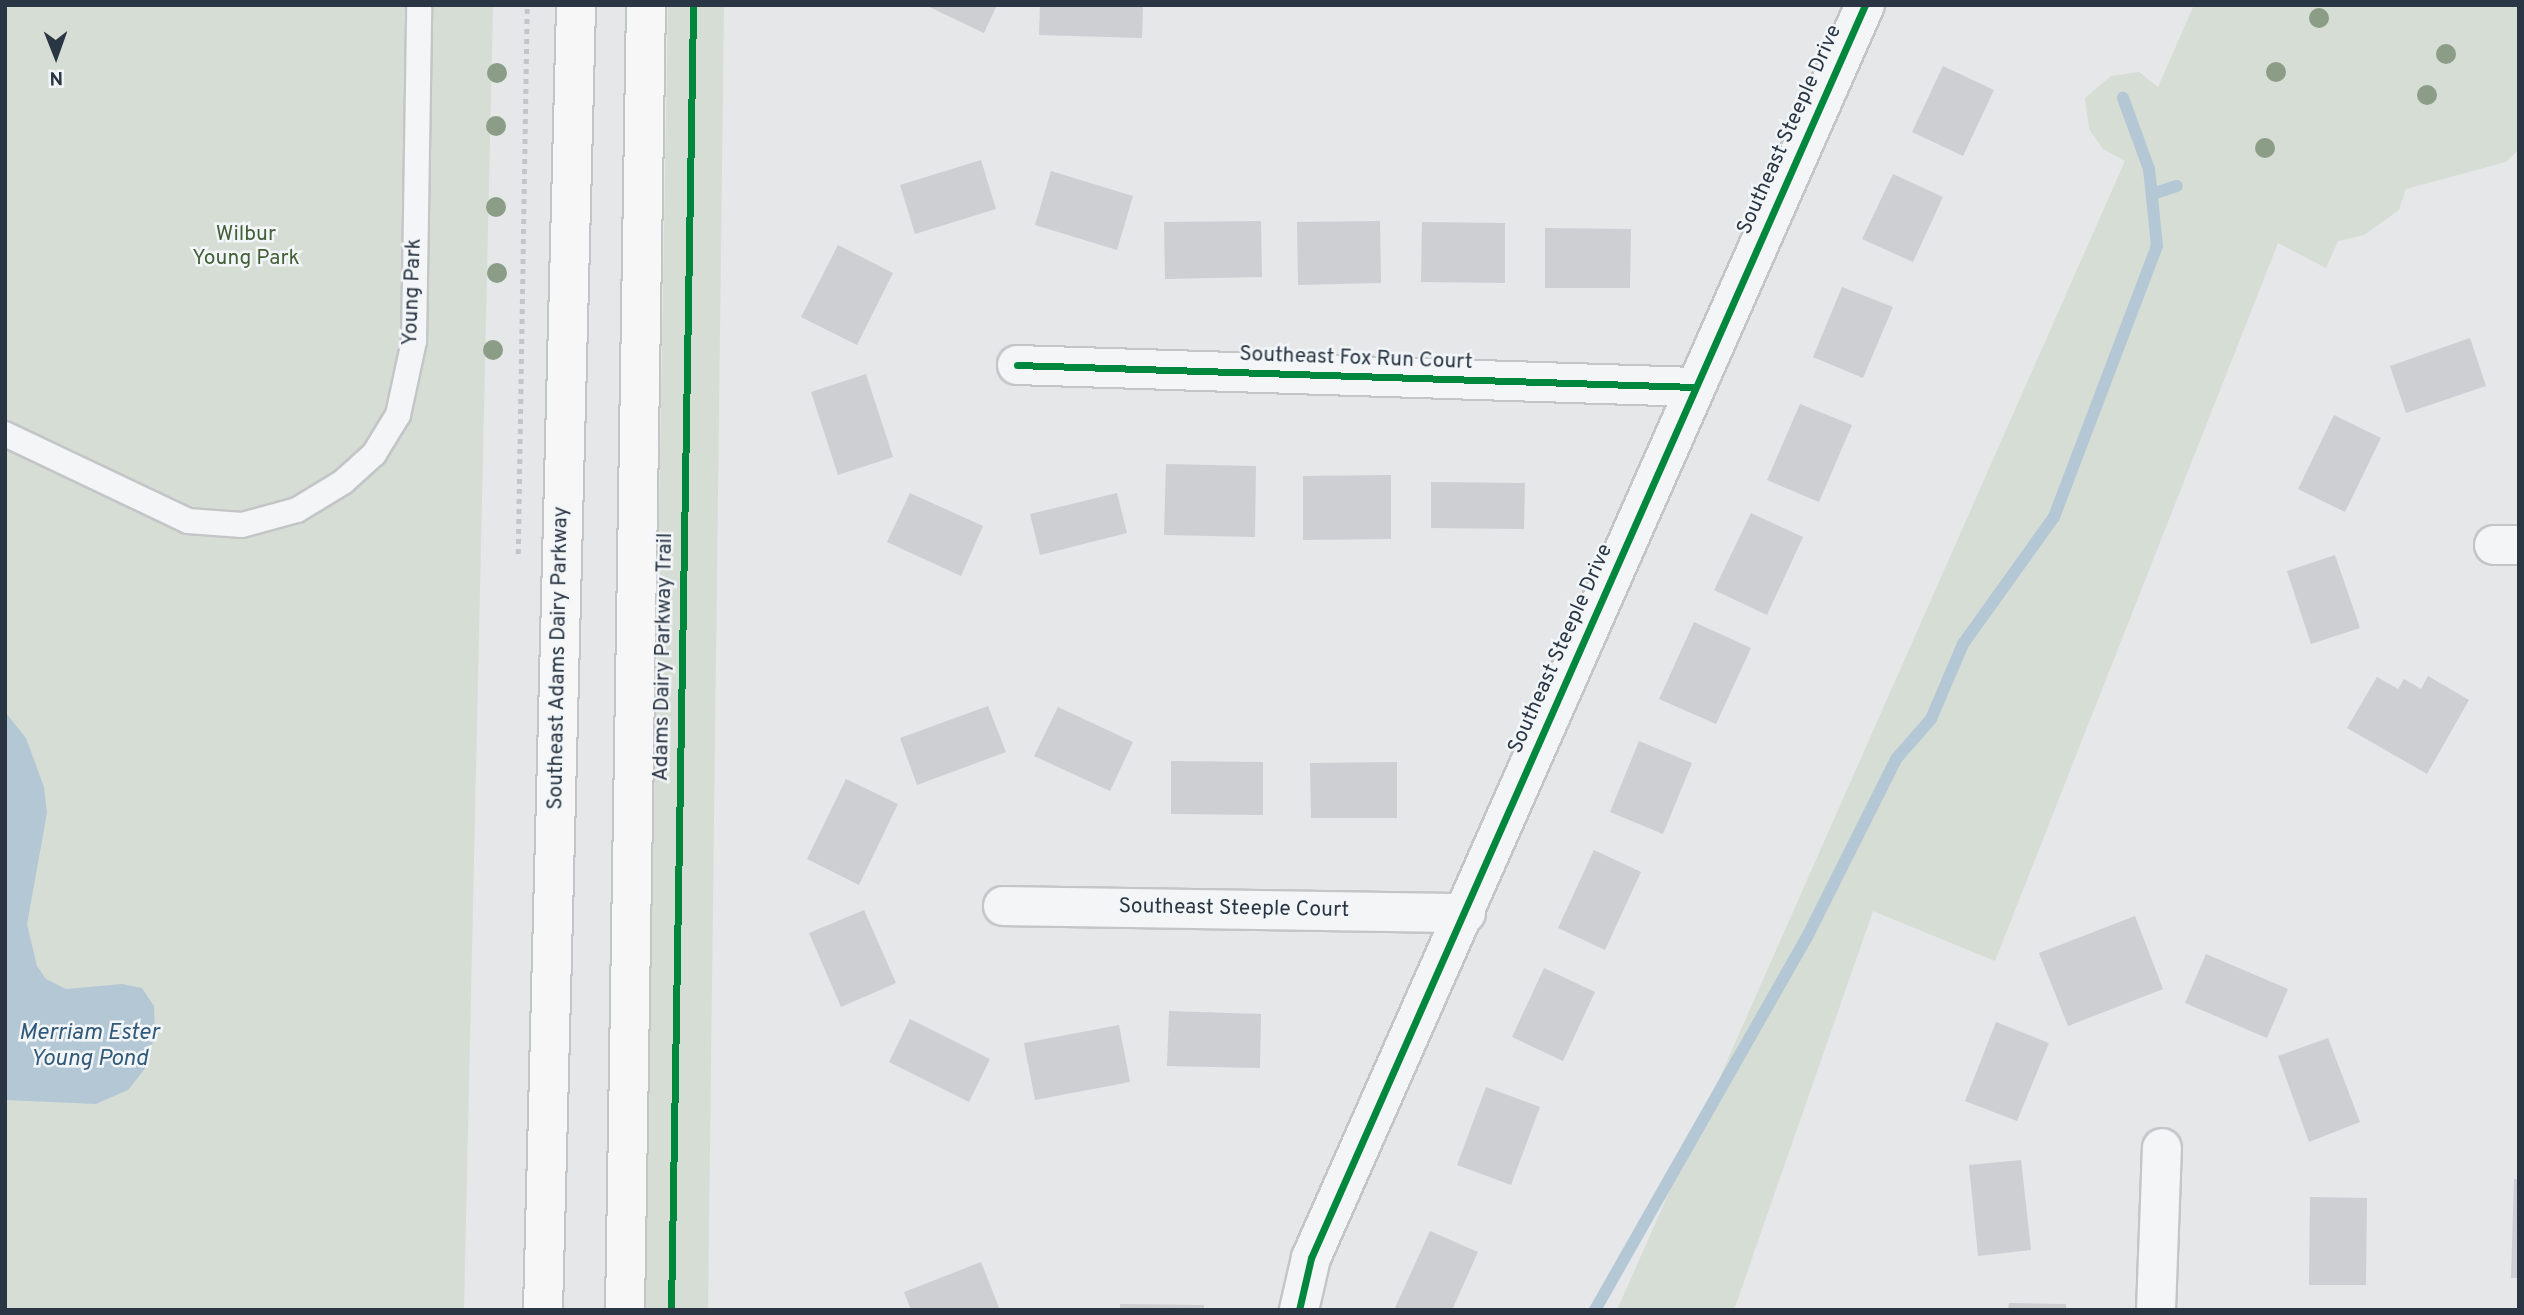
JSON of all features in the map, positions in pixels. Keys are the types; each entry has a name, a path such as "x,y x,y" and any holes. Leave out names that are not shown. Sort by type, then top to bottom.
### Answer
{"main road":[{"name":"Southeast Adams Dairy Parkway","path":"543,1310 576,5"},
{"path":"625,1310 646,5"}],"street":[{"name":"Southeast Steeple Drive","path":"1299,1310 1311,1258 1865,5"},
{"name":"Southeast Fox Run Court","path":"1017,365 1695,387"},
{"name":"Southeast Steeple Court","path":"1003,906 1466,912"},
{"path":"2156,1310 2162,1148"}],"lane":[{"name":"Young Park","path":"5,434 188,521 242,525 297,510 343,482 374,454 398,415 414,341 419,5"}],"green space":[{"name":"Wilbur Young Park","path":"5,5 493,5 464,1310 5,1310"},
{"path":"668,5 724,5 708,1310 645,1310"},
{"path":"2194,5 2519,5 2519,149 2506,162 2406,189 2399,210 2364,235 2338,241 2326,268 2278,243 1995,961 1873,911 1734,1310 1617,1310 2125,161 2103,149 2089,129 2085,98 2111,76 2139,72 2158,87"}],"water":[{"name":"Merriam Ester Young Pond","path":"5,712 26,738 44,787 47,813 27,924 37,966 46,979 66,989 122,984 142,988 154,1006 155,1033 147,1066 128,1090 96,1104 5,1100"}],"building":[{"path":"925,5 997,5 984,33"},
{"path":"1040,5 1143,5 1142,38 1039,35"},
{"path":"1943,66 1994,90 1963,156 1912,132"},
{"path":"981,160 996,209 915,234 900,185"},
{"path":"1051,171 1133,196 1117,250 1035,225"},
{"path":"1893,174 1943,197 1913,262 1862,239"},
{"path":"1261,221 1262,277 1165,279 1164,222"},
{"path":"1380,221 1381,283 1298,285 1297,222"},
{"path":"1422,222 1505,223 1505,283 1421,282"},
{"path":"1545,228 1631,229 1630,288 1545,288"},
{"path":"838,245 893,273 857,345 801,317"},
{"path":"1842,287 1893,307 1863,378 1813,357"},
{"path":"2470,338 2486,386 2406,413 2390,366"},
{"path":"866,374 893,457 838,475 811,392"},
{"path":"1800,404 1852,425 1819,502 1767,480"},
{"path":"2334,415 2381,438 2345,512 2298,489"},
{"path":"1166,464 1256,466 1255,537 1164,535"},
{"path":"1391,475 1391,539 1303,540 1303,476"},
{"path":"1431,482 1525,483 1524,529 1431,528"},
{"path":"910,493 983,526 961,576 887,542"},
{"path":"1117,493 1127,533 1040,555 1030,514"},
{"path":"1751,513 1803,537 1767,615 1714,590"},
{"path":"2335,555 2360,628 2311,644 2287,571"},
{"path":"1694,622 1751,648 1716,724 1659,699"},
{"path":"2428,676 2469,700 2427,774 2347,728 2377,677 2398,689 2404,679 2421,689"},
{"path":"988,706 1006,752 917,785 900,738"},
{"path":"1058,707 1133,742 1110,791 1034,756"},
{"path":"1639,741 1692,763 1663,834 1610,812"},
{"path":"1171,761 1263,762 1263,815 1171,814"},
{"path":"1397,762 1397,818 1311,818 1310,763"},
{"path":"846,779 898,804 859,885 807,859"},
{"path":"1594,850 1641,872 1605,950 1558,928"},
{"path":"864,910 896,983 841,1007 809,933"},
{"path":"2135,916 2163,989 2068,1026 2039,953"},
{"path":"2206,954 2288,989 2267,1038 2185,1003"},
{"path":"1544,968 1595,992 1563,1061 1512,1037"},
{"path":"1169,1011 1261,1014 1260,1068 1167,1066"},
{"path":"910,1019 990,1059 969,1102 889,1062"},
{"path":"1996,1022 2049,1043 2017,1121 1965,1101"},
{"path":"1119,1025 1130,1082 1035,1100 1024,1043"},
{"path":"2328,1038 2360,1122 2309,1142 2278,1056"},
{"path":"1486,1087 1540,1107 1511,1185 1457,1165"},
{"path":"2021,1160 2031,1250 1978,1256 1969,1165"},
{"path":"2514,1179 2519,1179 2519,1278 2511,1278"},
{"path":"2310,1197 2367,1198 2366,1285 2309,1285"},
{"path":"1430,1231 1478,1252 1452,1310 1394,1310"},
{"path":"981,1262 1000,1310 911,1310 904,1292"},
{"path":"2009,1303 2066,1304 2066,1310 2008,1310"},
{"path":"1120,1304 1204,1305 1204,1310 1120,1310"}],"waterway":[{"path":"1595,1310 1807,937 1896,759 1931,719 1963,644 2054,517 2157,246 2149,169 2123,98"},
{"path":"2152,194 2177,186"}],"cycle path":[{"name":"Adams Dairy Parkway Trail","path":"671,1310 693,5"},
{"path":"1299,1310 1311,1258 1865,5"},
{"path":"1017,365 1694,387"}]}
